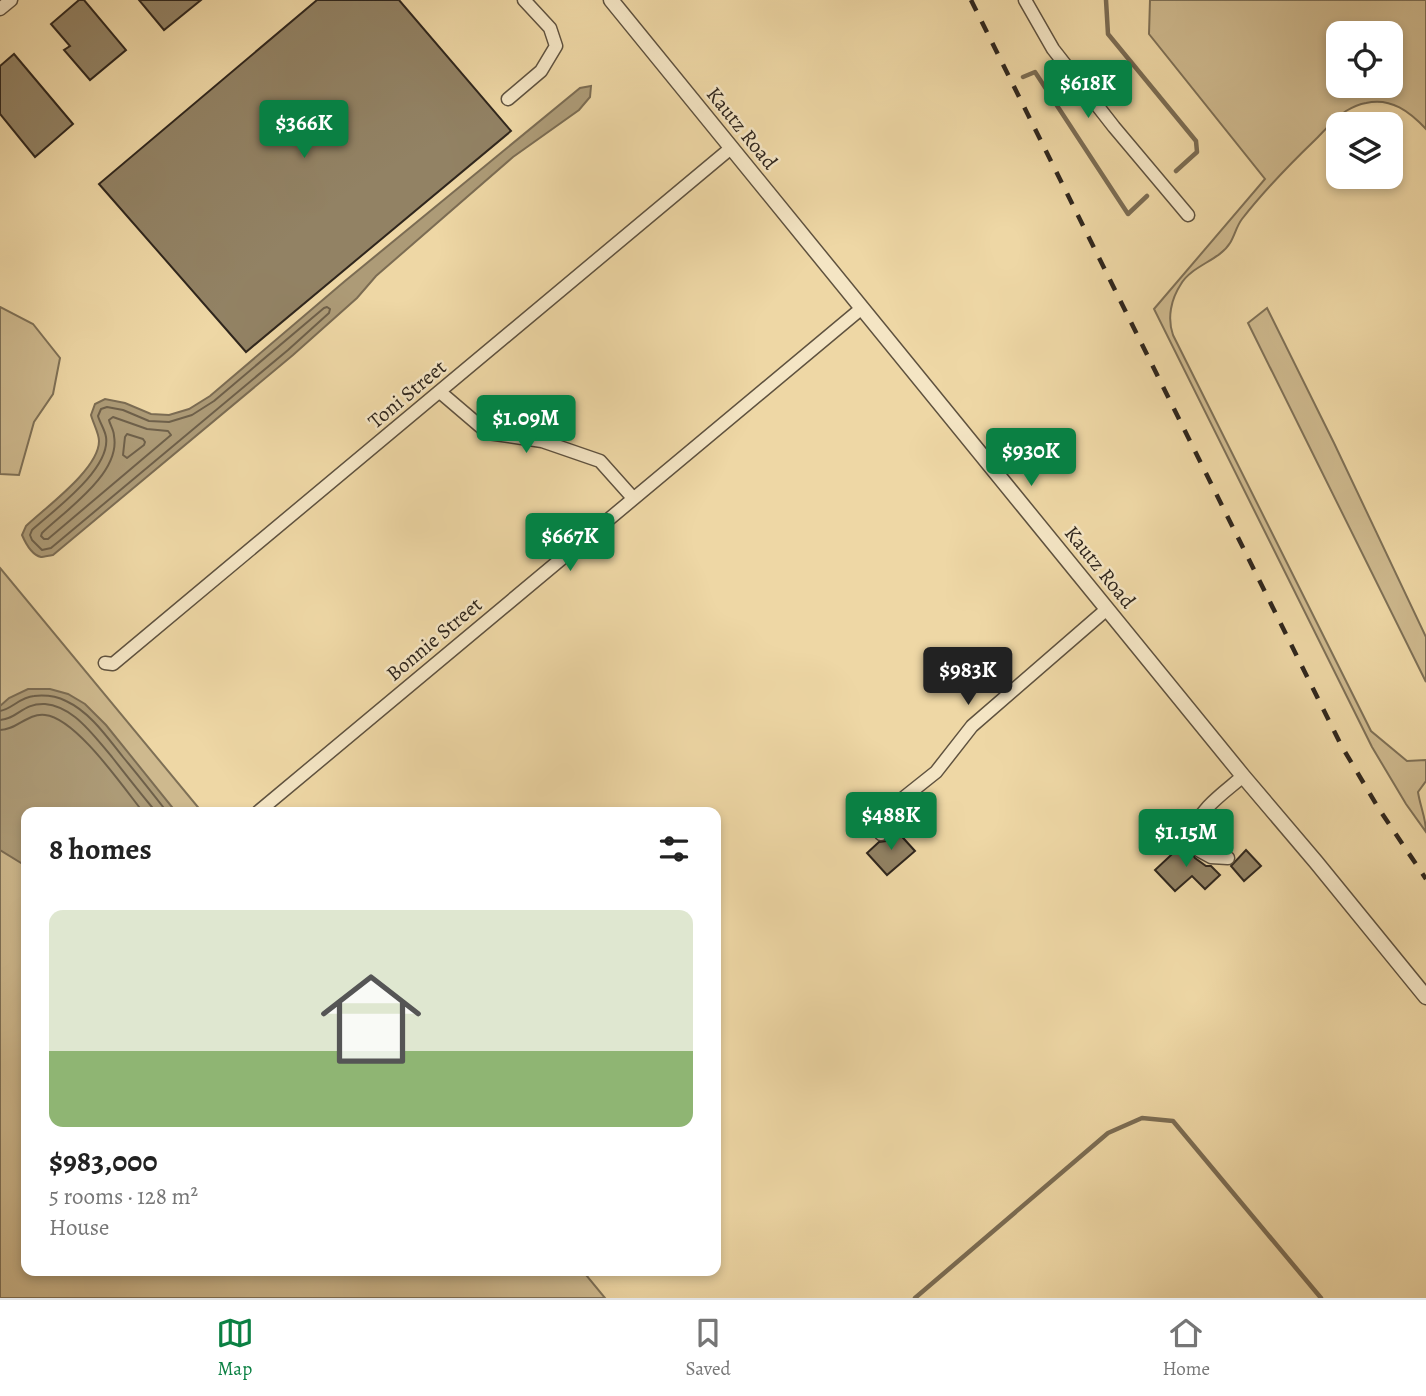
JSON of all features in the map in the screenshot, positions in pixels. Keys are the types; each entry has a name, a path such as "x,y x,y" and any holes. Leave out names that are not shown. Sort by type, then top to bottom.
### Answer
{"street":[{"path":"0,9 11,0"},
{"path":"508,99 541,71 556,46 550,28 524,0"},
{"name":"Kautz Road","path":"611,0 1426,997"},
{"path":"1025,0 1053,49 1188,215"},
{"name":"Toni Street","path":"105,663 113,664 731,148"},
{"name":"Bonnie Street","path":"264,807 862,308"},
{"path":"440,392 488,433 542,441 600,461 633,498"},
{"path":"881,834 882,815 936,772 972,726 1107,609"},
{"path":"1228,858 1211,857 1200,851 1194,831 1205,810 1243,776"}],"shaded area":[{"path":"1150,0 1426,0 1426,129 1407,112 1384,102 1364,104 1345,112 1326,112 1326,129 1259,198 1240,222 1225,249 1191,272 1175,296 1170,315 1173,335 1371,731 1407,761 1426,760 1426,781 1418,792 1426,832 1372,747 1154,309 1265,179 1149,34"},
{"path":"0,307 33,324 60,358 53,394 34,422 19,475 0,474"},
{"path":"1267,308 1426,637 1426,682 1248,323"},
{"path":"0,568 198,807 21,807 21,1276 587,1276 605,1298 0,1298"}],"water":[{"path":"591,86 590,97 579,110 513,157 376,276 357,298 293,355 53,555 38,556 27,545 22,535 26,526 81,475 97,452 99,438 91,415 95,404 105,399 125,403 151,414 169,415 189,409 210,396 580,88"},
{"path":"28,689 50,689 68,694 85,704 106,725 172,807 21,807 21,863 0,850 0,706 9,698"}],"building":[{"path":"79,0 84,0 126,50 90,80 64,50 70,46 51,24"},
{"path":"139,0 201,0 164,30"},
{"path":"317,0 399,0 511,131 246,352 99,184"},
{"path":"14,54 73,124 35,157 0,114 0,66"},
{"path":"895,829 915,851 887,875 867,853 879,842 886,841"},
{"path":"1185,842 1195,858 1206,866 1211,866 1220,875 1205,889 1192,876 1175,891 1155,870"},
{"path":"1246,850 1261,866 1244,881 1231,866"}],"waterway":[{"path":"1106,0 1108,34 1196,141 1197,152 1176,171"},
{"path":"1023,77 1035,72 1128,214 1147,196"},
{"path":"915,1298 1108,1133 1142,1118 1173,1121 1321,1298"}],"railway":[{"path":"971,0 1341,745 1379,809 1426,879"}]}
